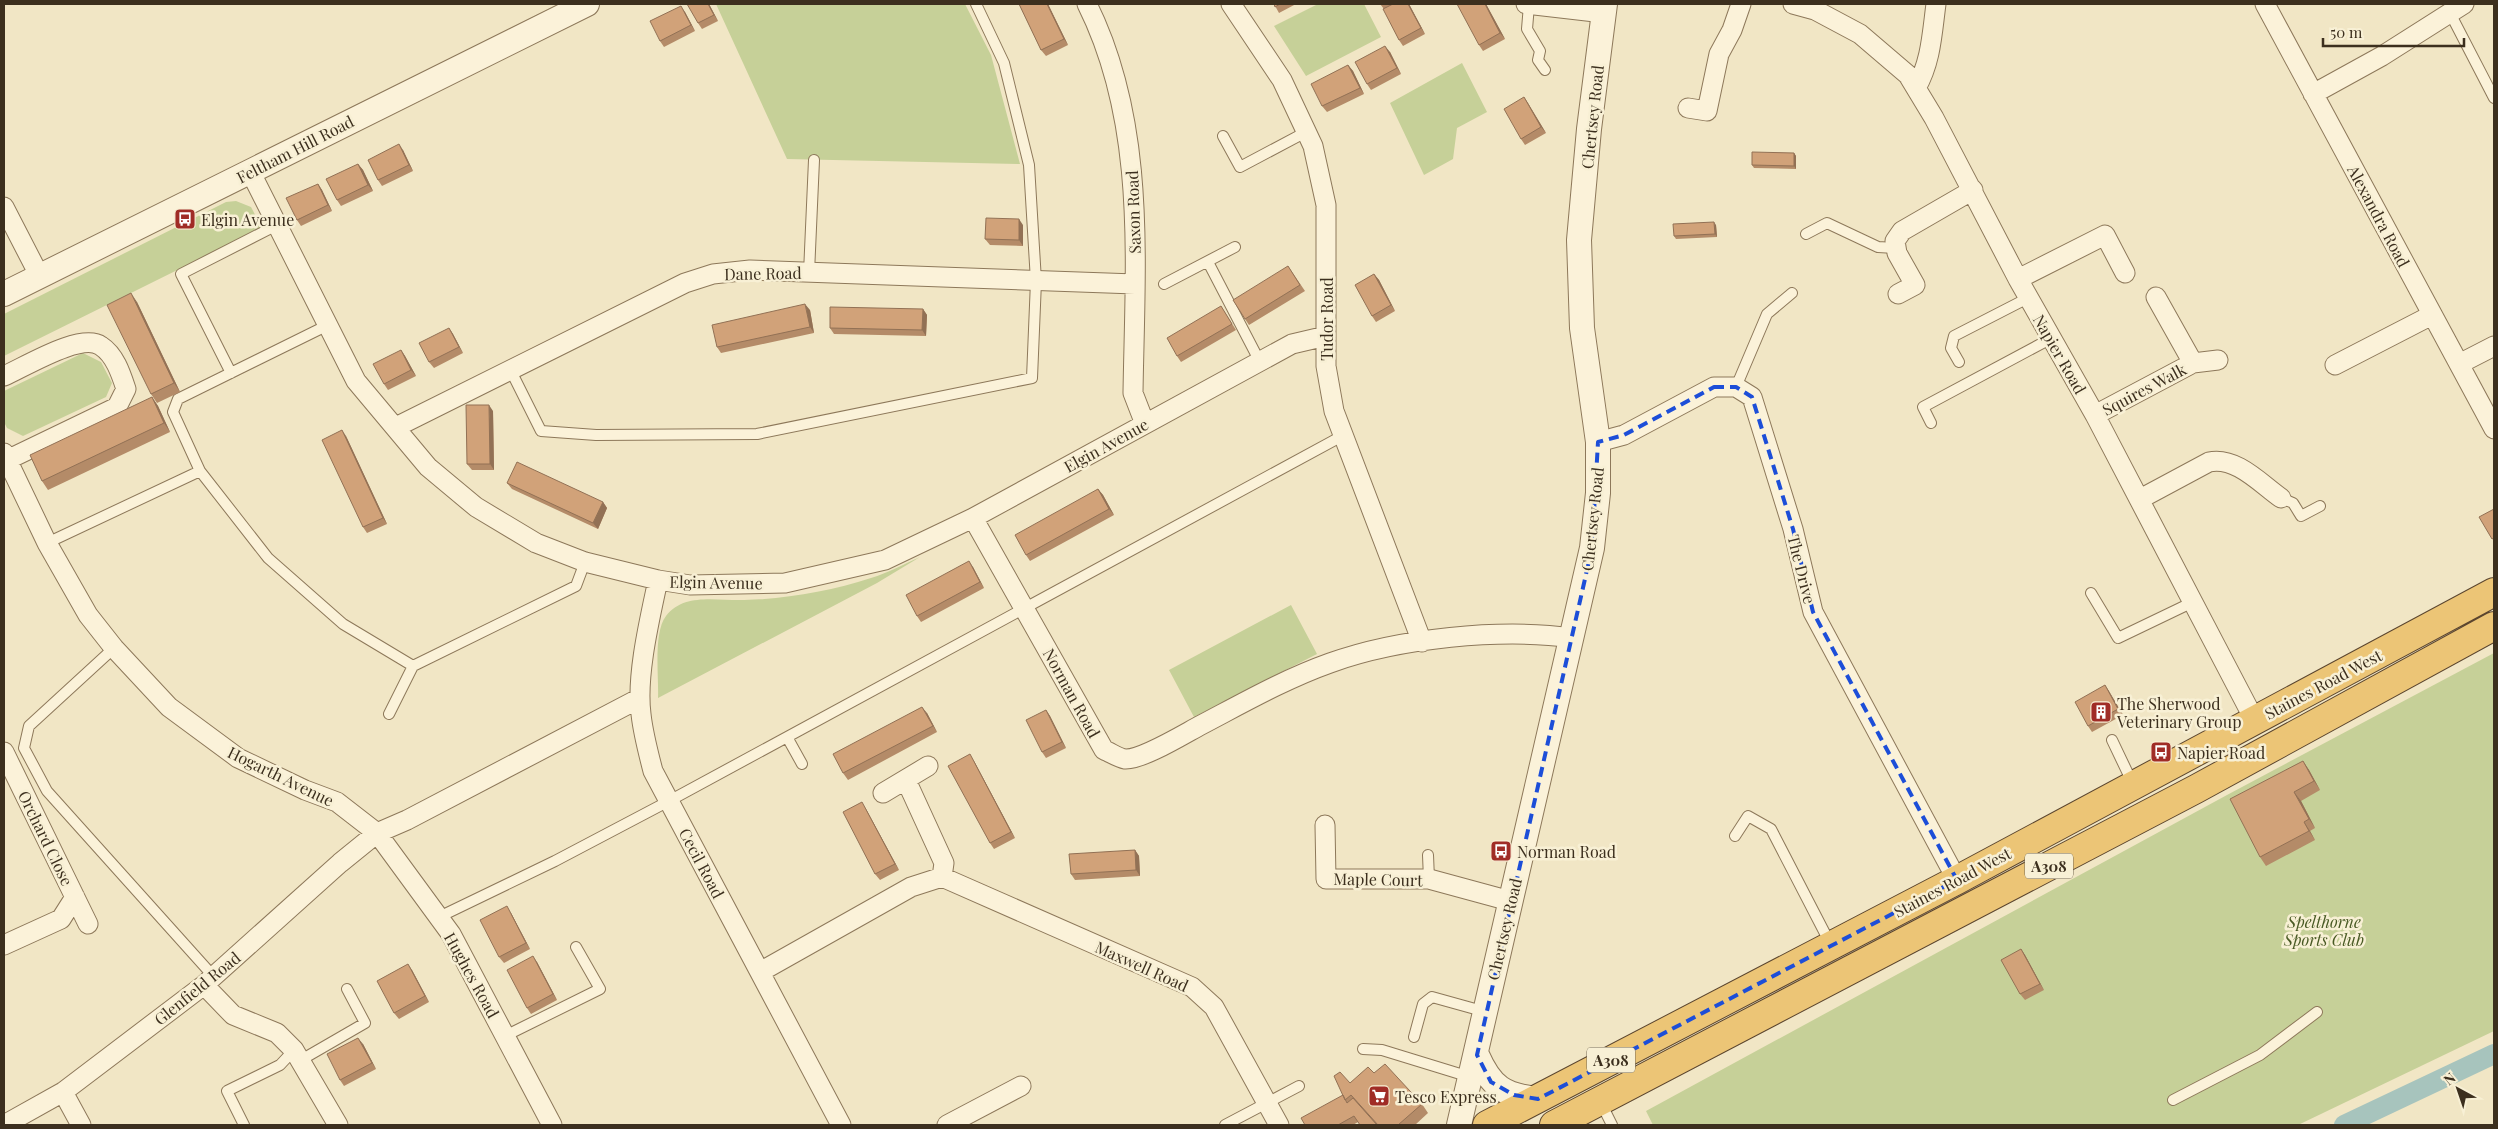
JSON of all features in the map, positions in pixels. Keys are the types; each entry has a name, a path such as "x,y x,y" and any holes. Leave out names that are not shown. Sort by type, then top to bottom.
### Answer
{"highway":[{"name":"Staines Road West","path":"1487,1125 1957,880 2494,592"},
{"name":"A308","path":"1554,1125 2196,789 2494,626"}],"street":[{"name":"Feltham Hill Road","path":"4,294 38,275 130,233 250,171 587,4"},
{"name":"Saxon Road","path":"1087,4 1097,23 1120,98 1134,181 1133,393 1145,424"},
{"name":"Tudor Road","path":"1231,4 1282,80 1313,146 1326,206 1326,366 1334,411 1422,642"},
{"path":"1688,108 1707,111 1718,54 1732,30 1741,4"},
{"name":"Napier Road","path":"1793,4 1815,10 1860,34 1908,76 1916,88 1973,190 2050,339 2095,415 2140,499 2255,721"},
{"path":"1916,88 1924,74 1930,52 1936,4"},
{"name":"Alexandra Road","path":"2264,4 2494,429"},
{"path":"1527,5 1605,9"},
{"path":"2313,94 2382,56 2457,8"},
{"name":"Chertsey Road","path":"1459,1125 1573,638 1592,548 1598,493 1598,442 1582,328 1579,240 1589,129 1605,9"},
{"name":"Elgin Avenue","path":"250,171 326,326 356,381 428,467 476,507 536,543 585,562 658,580 690,585 785,583 885,560 973,518 1292,344 1326,336"},
{"path":"1898,294 1915,285 1895,248 1895,240 1902,231 1973,190"},
{"path":"4,207 38,275"},
{"path":"2018,278 2105,235 2125,273"},
{"name":"Dane Road","path":"396,427 684,283 713,274 750,270 1134,284"},
{"name":"Squires Walk","path":"2156,297 2194,363"},
{"path":"2335,365 2432,315"},
{"path":"4,376 72,344 85,341 101,346 118,365 126,389 117,407 5,457"},
{"path":"2459,364 2494,346"},
{"name":"Squires Walk","path":"2095,415 2194,363 2218,360"},
{"path":"1598,442 1624,435 1714,388 1736,387"},
{"name":"The Drive","path":"1736,387 1752,397 1792,529 1813,612 1957,880"},
{"name":"Hogarth Avenue","path":"5,457 48,543 88,615 114,648 169,707 238,758 337,802 377,833"},
{"path":"2140,499 2209,462 2220,460 2247,471 2256,481 2281,498"},
{"name":"Norman Road","path":"973,518 1104,750 1125,759 1152,751 1267,690 1330,662 1401,644 1464,636 1539,634 1573,638"},
{"name":"Cecil Road","path":"658,580 647,630 640,698 643,730 653,771 841,1125"},
{"path":"377,833 407,820 640,698"},
{"name":"Orchard Close","path":"4,752 88,924"},
{"path":"883,793 928,766"},
{"path":"760,972 911,887 942,877 944,862 906,780"},
{"name":"Maple Court","path":"1325,826 1326,879 1429,879 1510,901"},
{"name":"Hughes Road","path":"377,833 451,934 551,1125"},
{"name":"Glenfield Road","path":"4,1125 63,1092 209,981 340,862 377,833"},
{"name":"Maxwell Road","path":"942,877 1192,987 1214,1007 1279,1125"},
{"name":"Orchard Close","path":"4,945 61,919 75,897"},
{"path":"209,981 233,1015 278,1033 297,1055 338,1125"},
{"path":"1474,1066 1491,1082 1514,1095 1538,1098"},
{"path":"946,1125 1021,1086"},
{"path":"63,1092 81,1125"}],"lane":[{"path":"510,369 541,431 596,435 757,434 1032,378 1036,281 1029,165 1004,62 976,4"},
{"path":"1527,5 1527,29 1540,51 1538,60 1545,70"},
{"path":"2457,8 2494,98"},
{"path":"1222,136 1240,167 1306,132"},
{"path":"809,272 814,160"},
{"path":"1806,234 1827,223 1878,247 1895,248"},
{"path":"231,373 181,274 276,226"},
{"path":"1164,284 1235,247"},
{"path":"1208,262 1260,362"},
{"path":"1736,387 1767,314 1792,293"},
{"path":"1959,362 1951,348 1954,336 2028,298"},
{"path":"326,326 178,399 174,412 200,470 268,558 343,624 413,666"},
{"path":"1931,423 1923,407 2050,339"},
{"path":"439,917 555,861 669,801 1344,436"},
{"path":"48,543 200,470"},
{"path":"2281,498 2293,503 2301,516 2320,506"},
{"path":"389,714 413,666 576,586 585,562"},
{"path":"2092,593 2118,638 2193,602"},
{"path":"114,648 29,726 24,748 47,791 209,981"},
{"path":"788,737 802,764"},
{"path":"2112,740 2134,786"},
{"path":"1735,836 1748,816 1771,829 1831,945"},
{"path":"1428,855 1429,879"},
{"path":"505,1036 600,989 576,947"},
{"path":"244,1125 227,1091 365,1023 347,989"},
{"path":"1414,1037 1423,1004 1432,997 1486,1012"},
{"path":"2174,1100 2260,1055 2317,1012"},
{"path":"1363,1049 1382,1050 1474,1066"},
{"path":"1225,1125 1299,1086"},
{"path":"1600,1100 1612,1125"}],"highlighted area":[{"path":"1714,387 1736,387 1752,397 1793,529 1813,612 1957,880 1538,1099 1514,1095 1491,1082 1477,1055 1592,548 1598,442 1624,435"}],"green space":[{"path":"716,4 965,4 991,55 1020,164 787,159"},
{"path":"1318,4 1364,4 1381,37 1306,76 1274,26"},
{"path":"1462,63 1487,112 1457,128 1453,159 1424,175 1390,103"},
{"path":"236,201 251,207 262,228 4,356 4,314 226,202"},
{"path":"83,353 101,362 112,383 106,397 23,436 7,428 4,422 4,391"},
{"path":"920,557 877,583 658,698 659,633 666,616 673,608 702,599 744,600 776,598 824,590 877,576"},
{"path":"1291,605 1317,654 1194,717 1169,670"},
{"name":"Spelthorne Sports Club","path":"2494,653 2494,1031 2298,1125 1653,1125 1646,1111 2227,795"}],"building":[{"path":"687,4 708,4 714,15 698,23"},
{"path":"1019,4 1047,4 1064,39 1041,50"},
{"path":"1393,4 1408,4 1421,28 1399,40 1383,9"},
{"path":"1457,4 1485,4 1500,33 1479,45"},
{"path":"681,6 691,25 660,41 650,21"},
{"path":"1385,46 1397,68 1367,84 1355,62"},
{"path":"1348,65 1360,88 1322,106 1311,84"},
{"path":"1524,97 1541,127 1521,139 1504,109"},
{"path":"399,144 409,165 378,180 368,160"},
{"path":"1752,152 1794,153 1794,166 1752,165"},
{"path":"358,164 368,185 337,200 326,179"},
{"path":"318,184 328,205 297,220 286,198"},
{"path":"986,218 1019,219 1019,240 985,239"},
{"path":"1714,222 1715,234 1674,236 1673,224"},
{"path":"1288,266 1300,285 1245,319 1233,300"},
{"path":"1374,274 1391,305 1372,316 1355,285"},
{"path":"131,293 174,383 151,394 107,305"},
{"path":"805,304 810,327 717,347 712,325"},
{"path":"1221,306 1232,324 1177,356 1167,338"},
{"path":"830,307 923,309 922,330 830,328"},
{"path":"449,328 459,347 429,362 419,343"},
{"path":"401,350 411,370 384,384 373,364"},
{"path":"152,397 164,423 42,481 30,455"},
{"path":"466,405 489,405 490,464 467,464"},
{"path":"342,430 383,518 363,527 322,440"},
{"path":"517,462 603,502 593,523 507,483"},
{"path":"1098,489 1109,509 1026,555 1015,535"},
{"path":"2494,509 2494,538 2492,539 2479,517"},
{"path":"969,561 980,582 917,616 906,595"},
{"name":"The Sherwood Veterinary Group","path":"2105,685 2118,709 2088,726 2075,702"},
{"path":"922,707 933,726 843,773 833,754"},
{"path":"1046,710 1062,742 1042,752 1026,720"},
{"path":"970,754 1011,832 990,843 948,766"},
{"path":"2303,761 2314,781 2294,792 2309,819 2304,822 2309,831 2260,857 2230,799"},
{"path":"862,802 895,864 875,874 843,812"},
{"path":"1135,850 1136,870 1071,874 1069,854"},
{"path":"507,906 526,943 499,957 480,920"},
{"path":"2021,949 2040,984 2020,994 2001,960"},
{"path":"533,956 553,994 527,1008 507,970"},
{"path":"408,964 425,996 394,1013 377,981"},
{"path":"358,1038 372,1063 340,1080 327,1054"},
{"name":"Tesco Express","path":"1385,1064 1422,1104 1398,1125 1378,1125 1351,1095 1345,1100 1334,1076 1340,1072 1350,1083 1368,1067 1374,1073"},
{"path":"1343,1095 1347,1103 1353,1098 1377,1125 1360,1125 1354,1116 1338,1125 1305,1125 1301,1118"}],"waterway":[{"path":"2344,1125 2494,1054"}],"place":[{"name":"Elgin Avenue","path":"185,219"},
{"name":"The Sherwood Veterinary Group","path":"2101,712"},
{"name":"Napier Road","path":"2161,752"},
{"name":"Norman Road","path":"1501,851"},
{"name":"Tesco Express","path":"1379,1096"}]}
